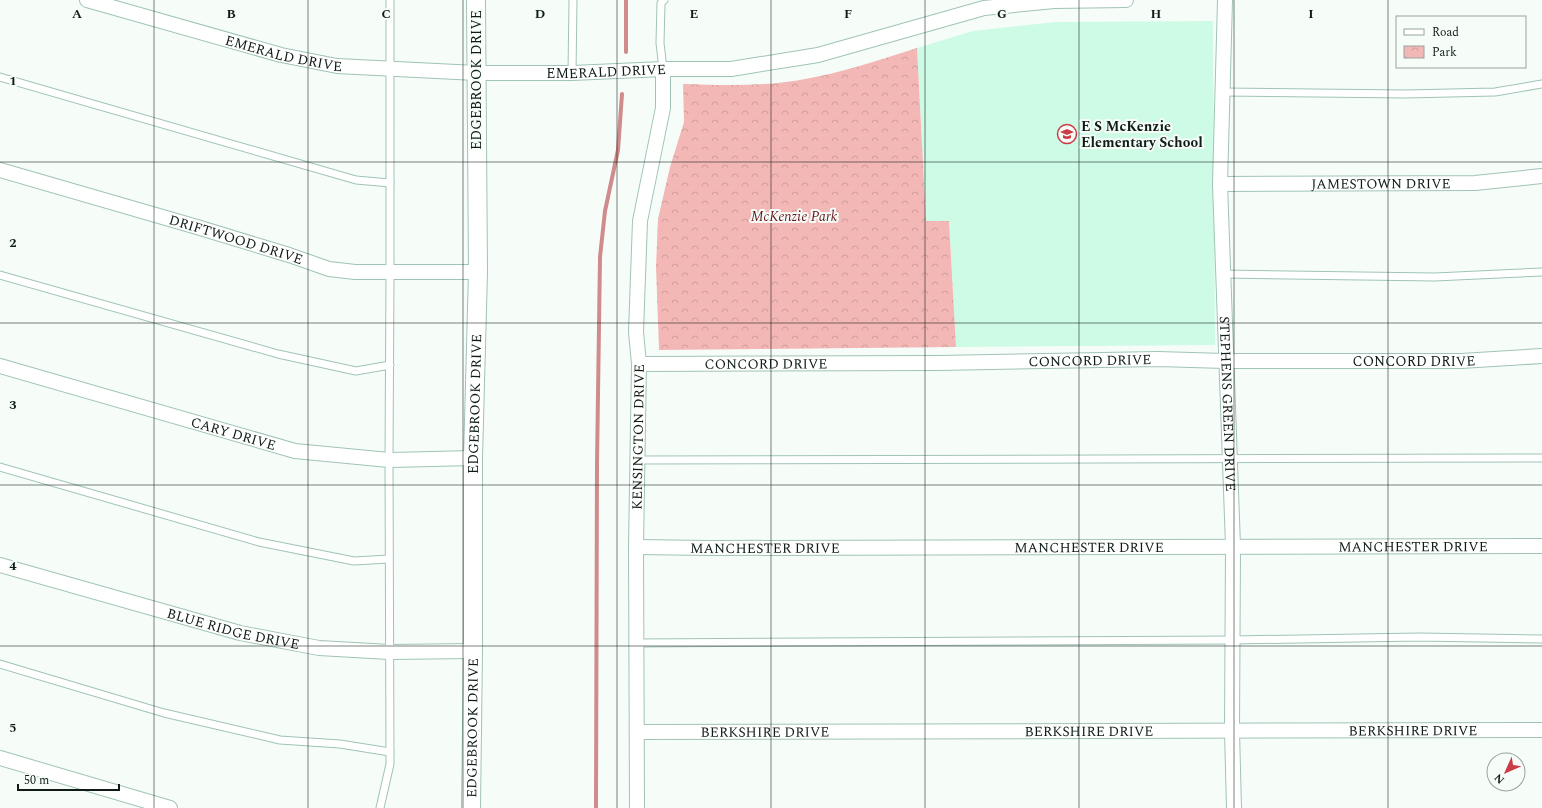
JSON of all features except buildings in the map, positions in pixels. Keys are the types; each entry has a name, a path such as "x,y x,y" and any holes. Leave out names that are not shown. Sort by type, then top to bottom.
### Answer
{"street":[{"name":"EMERALD DRIVE","path":"87,0 282,55 337,66 476,73 572,73 663,69 731,69 818,55 984,8 1054,1 1126,0"},
{"name":"EDGEBROOK DRIVE","path":"471,808 473,458 478,272 476,0"},
{"name":"STEPHENS GREEN DRIVE","path":"1224,0 1220,184 1225,361 1233,546 1232,731 1234,808"},
{"name":"KENSINGTON DRIVE","path":"637,808 636,547 639,364 636,332 640,221 663,108 663,69"},
{"name":"DRIFTWOOD DRIVE","path":"0,170 197,227 289,255 329,269 355,272 478,272"},
{"name":"JAMESTOWN DRIVE","path":"1220,184 1475,183 1542,176"},
{"name":"CONCORD DRIVE","path":"639,364 938,363 1158,359 1225,361 1461,361 1542,356"},
{"name":"CARY DRIVE","path":"0,366 295,452 389,460 473,458"},
{"name":"MANCHESTER DRIVE","path":"636,547 1542,546"},
{"name":"BLUE RIDGE DRIVE","path":"0,565 240,633 319,648 389,652 473,651"},
{"name":"BERKSHIRE DRIVE","path":"637,732 1542,730"},
{"path":"0,758 170,808"}],"lane":[{"path":"380,808 390,764 390,0"},
{"path":"572,73 573,0"},
{"path":"663,69 660,43 662,3 664,0"},
{"path":"0,77 356,180 390,183"},
{"path":"1222,92 1405,94 1488,92 1542,84"},
{"path":"1223,274 1435,277 1542,272"},
{"path":"0,275 278,354 356,371 390,365"},
{"path":"637,460 1542,458"},
{"path":"0,467 259,542 354,561 389,559"},
{"path":"636,643 1233,640 1419,637 1542,640"},
{"path":"0,664 164,712 280,740 340,744 390,752"}],"shaded area":[{"name":"E S McKenzie Elementary School","path":"1213,21 1215,345 956,347 949,221 926,222 917,48 973,31 1055,22"}],"green space":[{"name":"McKenzie Park","path":"917,48 926,221 949,221 956,347 659,350 656,267 658,219 670,167 684,122 683,84 754,85 796,81 848,69"}],"waterway":[{"path":"626,0 626,52"},
{"path":"596,808 597,463 600,257 605,211 618,150 622,94"}],"place":[{"name":"E S McKenzie Elementary School","path":"1067,134"}]}
